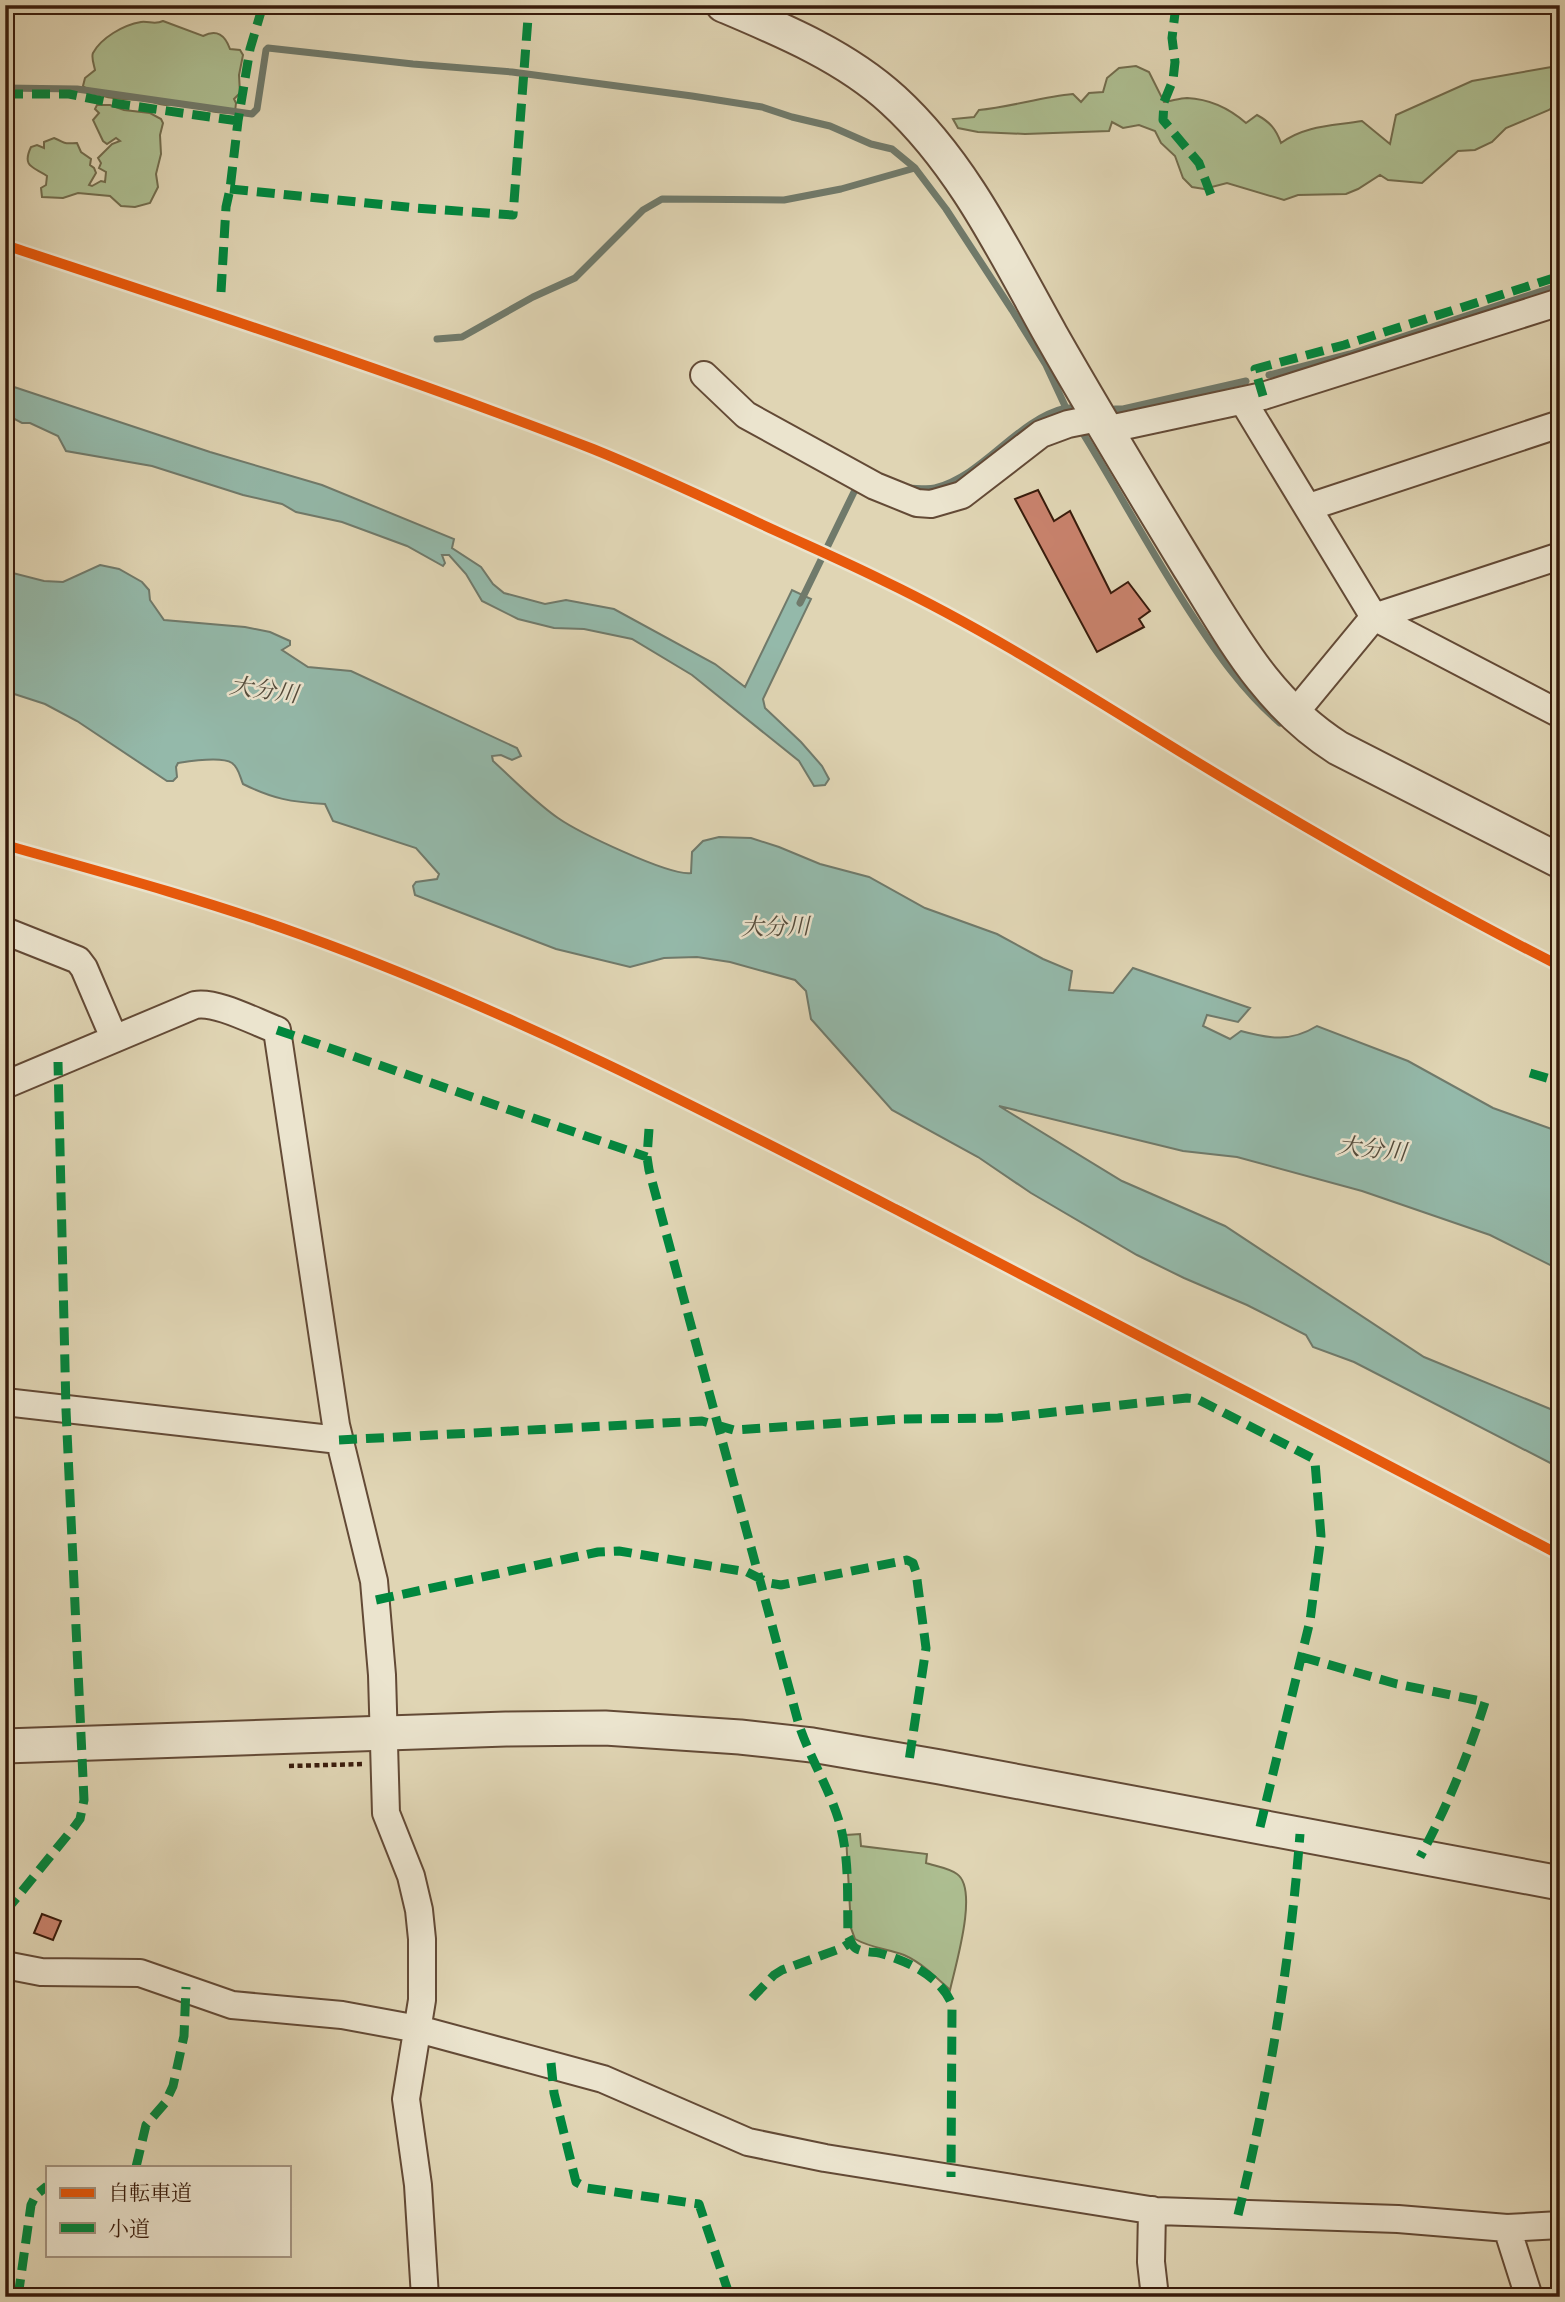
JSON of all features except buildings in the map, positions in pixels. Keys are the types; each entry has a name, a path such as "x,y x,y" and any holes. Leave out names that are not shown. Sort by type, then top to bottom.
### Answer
{"street":[{"path":"723,5 797,38 869,80 911,117 937,147 969,192 1102,424 1250,662 1273,694 1325,739 1348,753 1560,861"},
{"path":"704,375 746,415 875,486 917,503 931,504 962,495 1041,435 1068,424 1102,424 1243,401 1560,302"},
{"path":"1243,401 1374,617 1560,714"},
{"path":"1308,507 1560,424"},
{"path":"1294,713 1374,617 1552,565"},
{"path":"5,931 78,960 114,1038"},
{"path":"5,1085 186,1008 202,1004 277,1030 327,1372 340,1440 374,1581 385,1734 386,1812 411,1876 419,1910 423,1982 406,2099 418,2185 425,2297"},
{"path":"5,1402 340,1440"},
{"path":"5,1746 506,1729 605,1728 719,1736 812,1745 940,1767 1560,1883"},
{"path":"5,1965 41,1972 140,1973 232,2005 342,2015 418,2029 603,2079 734,2137 764,2147 1152,2210 1198,2214 1398,2218 1507,2228 1560,2225"},
{"path":"1152,2210 1151,2262 1155,2297"},
{"path":"1507,2228 1529,2297"}],"shaded area":[{"path":"163,21 203,36 216,33 226,40 230,49 240,50 243,55 239,75 240,93 234,99 235,112 213,111 177,103 163,105 145,100 113,98 96,94 83,86 85,78 95,70 93,53 107,37 134,24"},
{"path":"1560,63 1560,101 1549,110 1506,128 1492,142 1475,150 1458,151 1422,183 1388,180 1380,175 1346,194 1298,195 1284,200 1227,183 1204,189 1192,187 1183,178 1175,156 1161,143 1155,131 1139,125 1123,128 1112,122 1109,131 1025,134 978,132 958,128 953,119 974,117 979,110 1061,95 1073,94 1081,102 1089,93 1103,92 1107,78 1119,68 1136,66 1149,72 1164,102 1187,98 1203,100 1226,109 1246,123 1257,115 1272,126 1281,143 1310,129 1362,121 1390,144 1396,115 1472,81 1557,66"},
{"path":"97,105 150,113 161,119 161,154 156,174 158,187 150,203 135,207 121,206 110,196 78,193 63,198 42,197 41,188 46,185 47,176 31,166 28,154 31,147 37,145 44,148 44,142 54,138 66,143 77,143 81,152 91,159 90,165 96,173 89,185 105,182 106,172 99,168 101,163 98,158 112,144 120,141 116,138 107,144 103,141 93,120 99,113 95,109"},
{"path":"860,1834 861,1846 927,1854 926,1863 954,1872 963,1882 966,1895 964,1929 950,1990 911,1958 855,1939 851,1928 846,1835"}],"water":[{"path":"5,384 210,452 322,485 454,539 452,548 481,567 493,584 504,593 545,604 566,600 614,609 715,664 745,687 792,590 811,599 763,699 765,708 801,742 822,766 829,779 825,785 814,786 799,761 692,675 632,639 584,629 554,628 518,619 482,601 466,574 449,555 442,555 445,563 443,566 407,546 342,522 296,512 282,504 243,495 152,466 66,451 58,436 5,414"},
{"name":"大分川","path":"100,565 119,569 142,582 164,620 245,627 270,632 290,641 290,645 282,650 308,667 351,671 517,748 521,756 512,760 501,755 492,756 493,761 558,818 645,861 691,873 692,852 703,841 719,837 751,838 820,864 869,877 925,908 997,934 1072,971 1069,990 1113,993 1133,968 1250,1008 1238,1022 1207,1015 1203,1026 1230,1039 1241,1031 1261,1036 1289,1037 1317,1026 1408,1061 1493,1108 1560,1132 1560,1270 1490,1235 1362,1191 1237,1157 1183,1151 999,1106 1122,1181 1225,1226 1424,1357 1560,1413 1560,1468 1354,1362 1313,1347 1306,1335 1247,1305 1137,1255 1031,1193 978,1157 892,1110 811,1019 806,991 795,980 730,962 697,957 664,958 630,967 556,949 415,895 413,886 416,882 437,879 439,874 416,848 333,821 325,804 282,799 254,789 243,784 232,763 221,760 178,763 177,777 173,781 167,781 77,721 45,704 5,691 5,571 44,581 63,582"}],"waterway":[{"path":"5,88 77,89 252,114 257,109 268,48 512,72 762,107 830,126 871,144 892,149 915,168"},
{"path":"437,339 462,337 533,297 575,278 643,210 662,199 784,200 841,189 915,168 946,209 1012,310 1046,365 1066,408 1070,408"},
{"path":"1269,375 1350,354 1560,285"},
{"path":"1115,409 1246,381"},
{"path":"907,488 932,489 953,481 970,472 1016,435 1048,414 1066,408 1072,417"},
{"path":"1079,427 1202,630 1243,686 1280,723"},
{"path":"800,603 855,490 864,490"}],"marked path":[{"path":"221,292 226,207 238,121 250,49 263,5"},
{"path":"230,189 513,215 529,5"},
{"path":"1176,5 1172,38 1175,62 1173,80 1164,102 1163,120 1199,163 1211,195"},
{"path":"5,94 69,94 112,103 238,121"},
{"path":"1263,396 1255,369 1344,345 1560,276"},
{"path":"277,1030 647,1157"},
{"path":"5,1912 80,1819 84,1800 66,1410 58,1062"},
{"path":"1530,1073 1560,1082"},
{"path":"649,1129 649,1170 799,1725 835,1809 843,1835 848,1936 857,1949 889,1956 922,1971 940,1986 952,2005 951,2177"},
{"path":"339,1440 702,1421 734,1430 902,1419 998,1418 1197,1399 1312,1458 1315,1462 1321,1536 1310,1621 1260,1827"},
{"path":"376,1600 598,1552 619,1551 747,1572 769,1583 781,1585 907,1560 913,1563 916,1572 926,1648 909,1761"},
{"path":"1302,1657 1397,1684 1485,1702 1456,1781 1420,1857"},
{"path":"1238,2215 1277,2026 1300,1834"},
{"path":"752,1998 782,1970 842,1948 851,1942"},
{"path":"136,2166 146,2125 165,2103 173,2086 184,2036 186,1987"},
{"path":"551,2063 554,2093 576,2182 587,2188 699,2204 730,2297"},
{"path":"18,2297 31,2205 36,2195 46,2187"}],"cycle path":[{"path":"5,245 300,343 520,421 639,468 843,561 970,626 1346,850 1560,966"},
{"path":"5,845 265,922 380,964 532,1029 682,1100 829,1175 1560,1555"}]}
